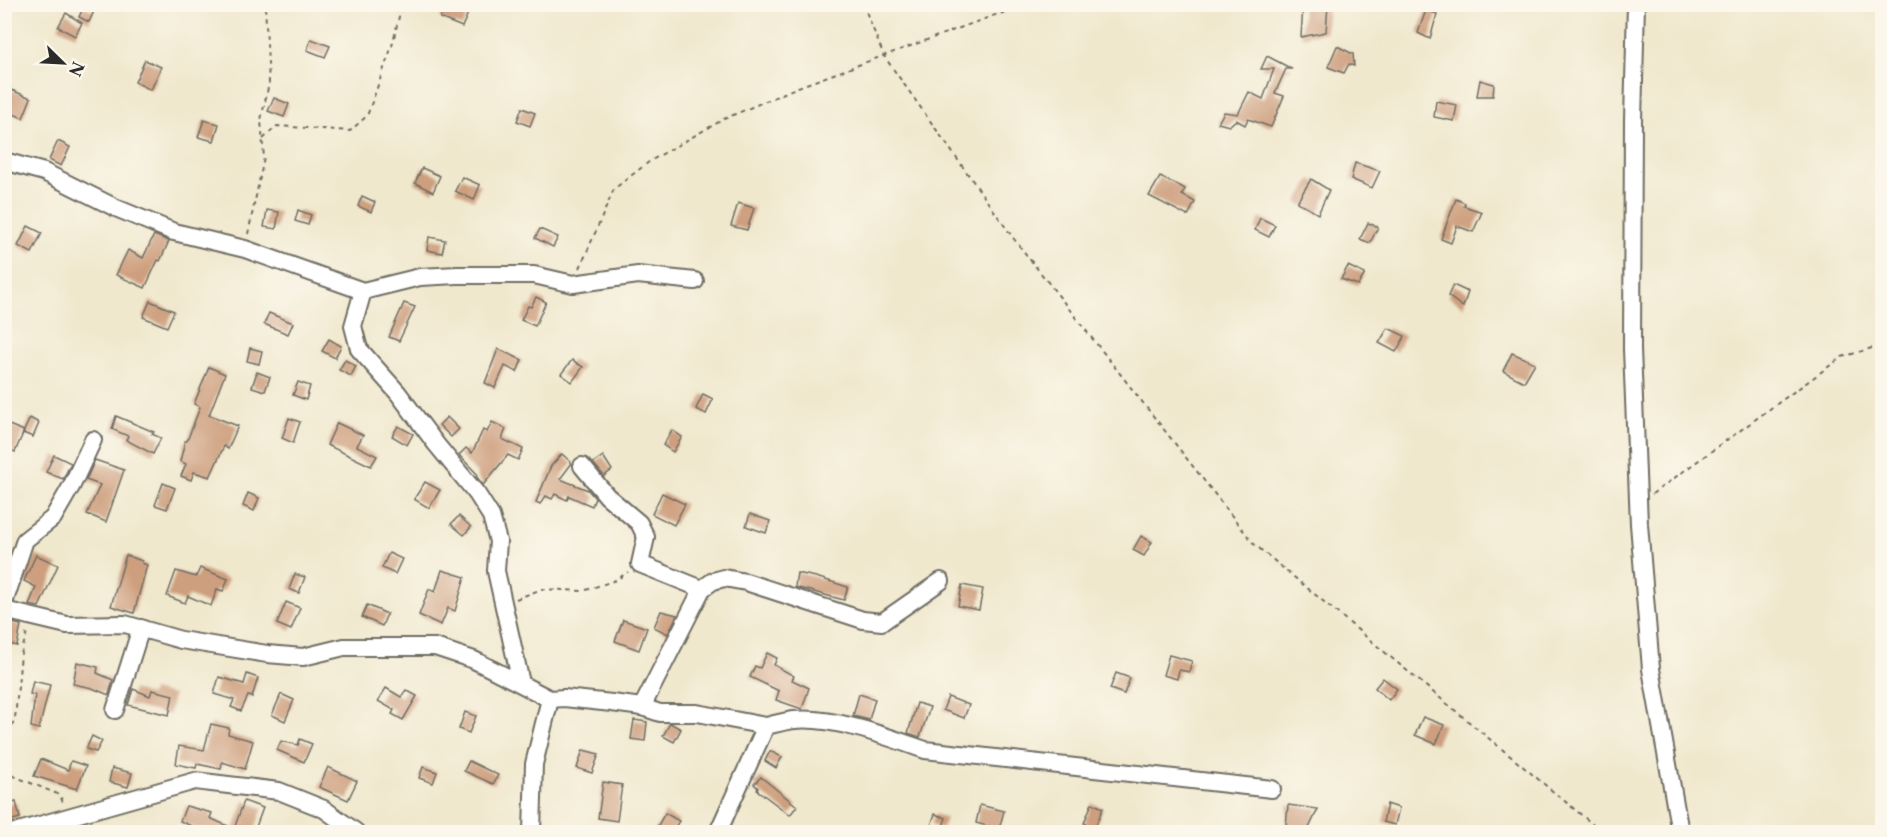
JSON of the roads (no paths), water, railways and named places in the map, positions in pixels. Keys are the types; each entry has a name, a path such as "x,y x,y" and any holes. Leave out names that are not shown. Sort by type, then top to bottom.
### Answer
{"street":[{"path":"1635,4 1632,349 1643,584 1650,669 1680,832"},
{"path":"4,161 44,172 116,208 174,232 245,249 363,291 420,277 457,275 534,275 573,284 638,275 695,281"},
{"path":"363,291 353,326 359,349 398,393 492,516 498,541 496,572 521,683"},
{"path":"4,603 25,540 53,518 72,485 93,440"},
{"path":"582,466 607,496 639,523 646,537 640,564 702,589"},
{"path":"642,707 702,589 713,581 724,578 746,582 863,620 882,622 940,580"},
{"path":"4,609 67,625 126,624 180,640 267,654 303,657 344,647 435,647 474,660 550,699 564,698 642,707 660,713 697,713 766,726 794,720 821,721 876,733 925,750 1272,789"},
{"path":"115,710 141,628"},
{"path":"532,832 534,764 550,699"},
{"path":"718,832 766,726"},
{"path":"15,832 34,830 68,817 195,781 279,791 324,809 356,832"}]}
